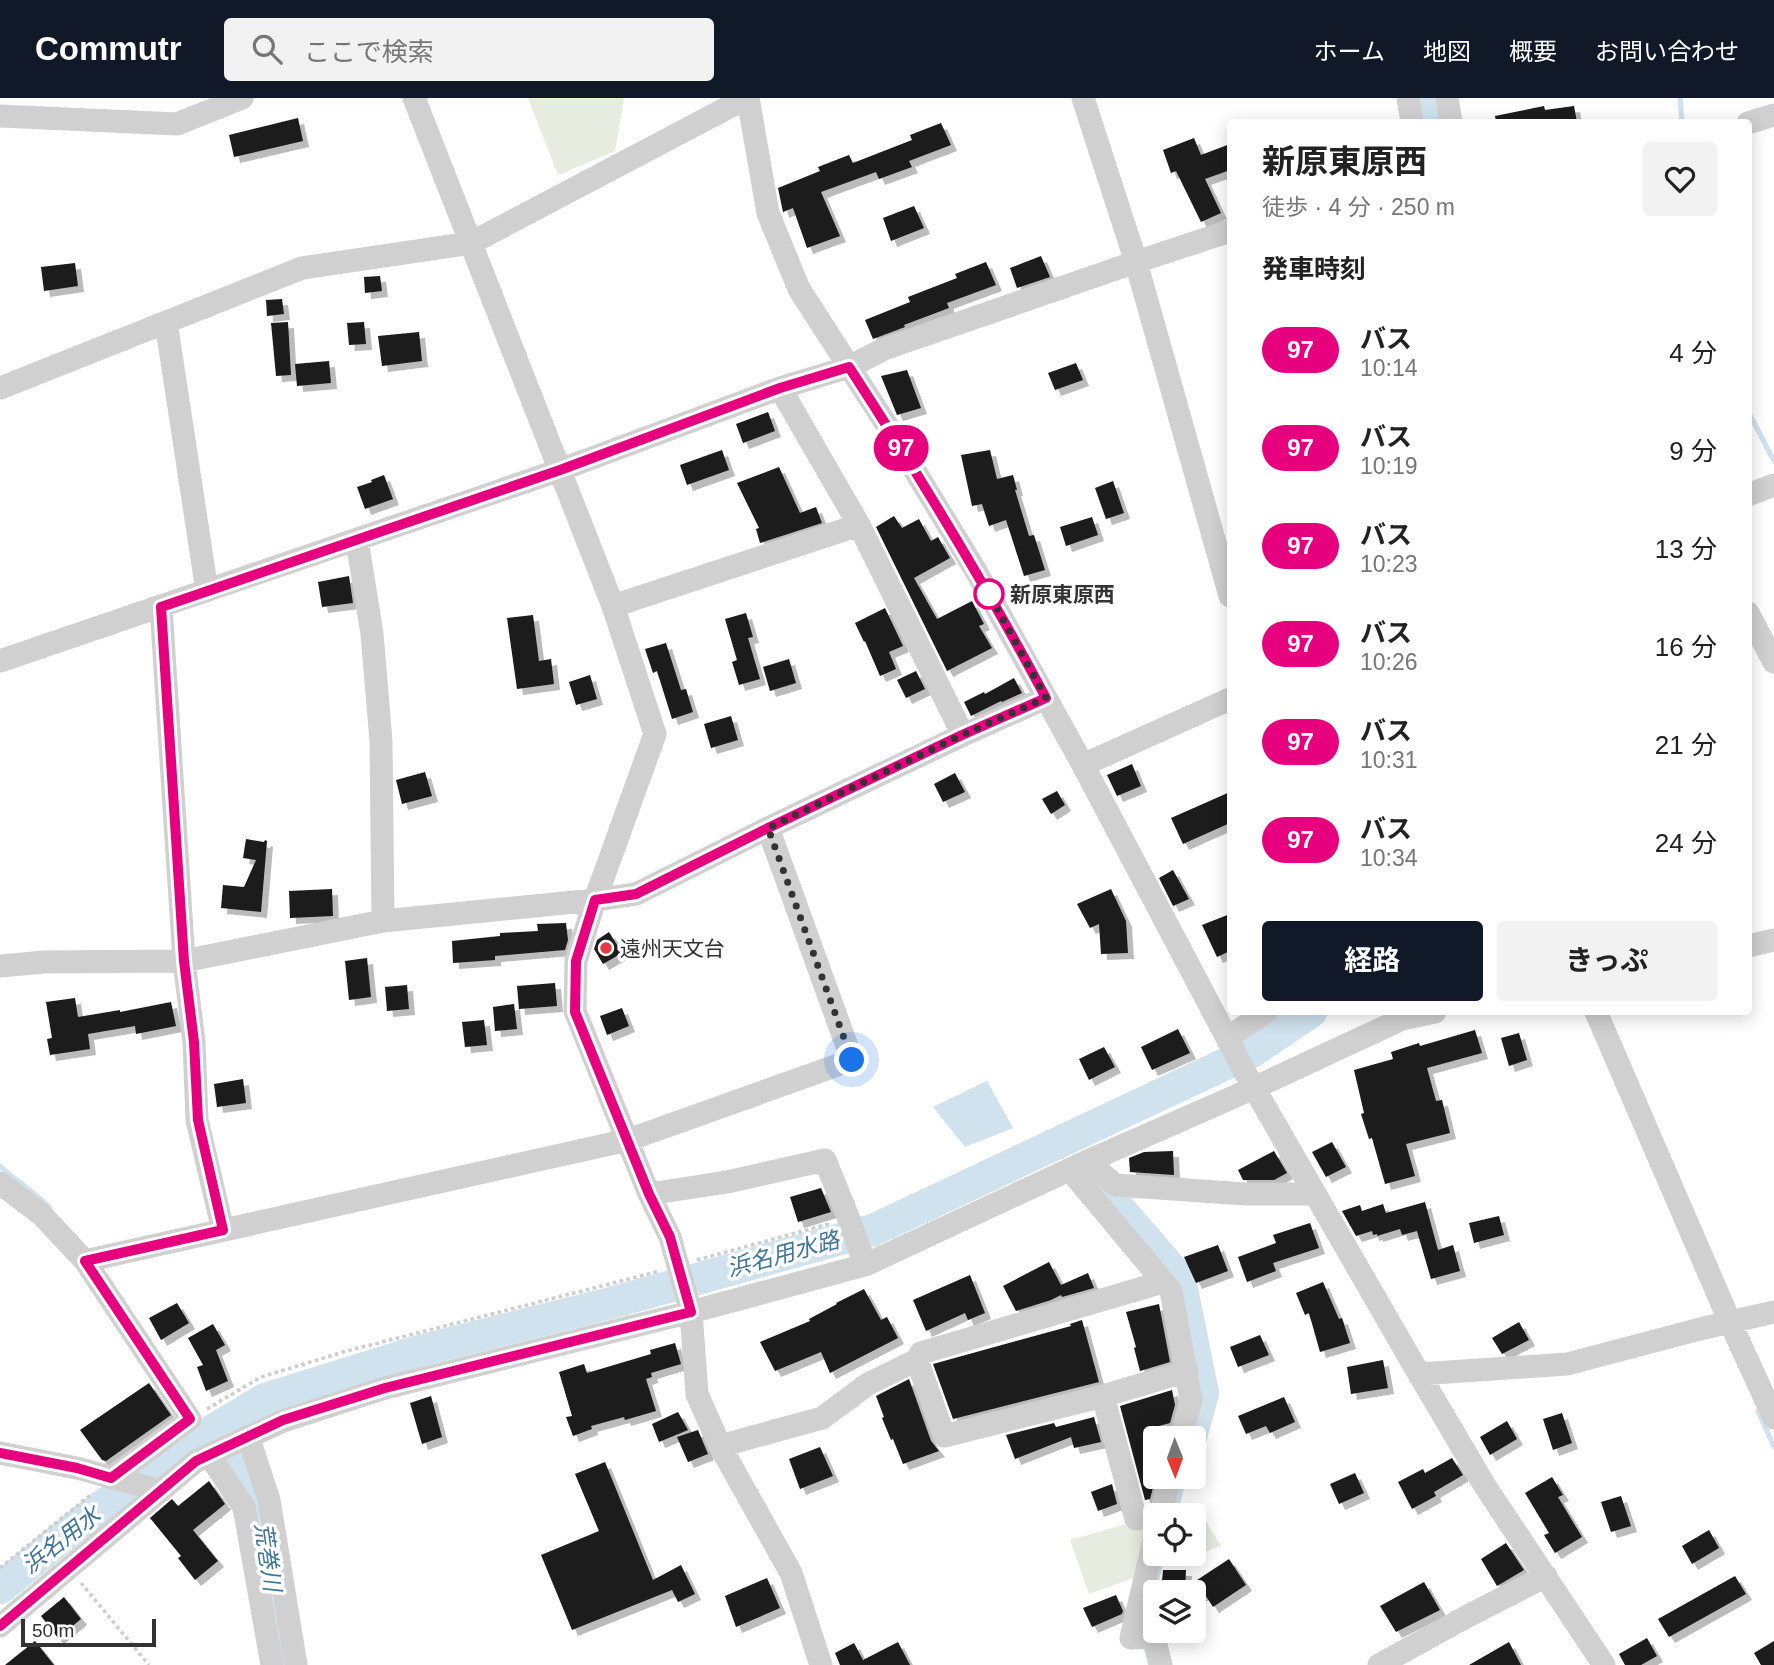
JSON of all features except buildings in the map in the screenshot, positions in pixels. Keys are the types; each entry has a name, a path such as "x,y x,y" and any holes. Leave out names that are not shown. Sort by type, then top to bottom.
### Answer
{"street":[{"path":"0,116 60,108 177,124 242,98"},
{"path":"414,98 613,606 655,734 595,900 576,961 575,1012 649,1194 670,1237 689,1307 697,1394 720,1446 791,1573 821,1665"},
{"path":"0,388 302,268 471,243 747,98 768,213 799,289 890,430 1019,646 1250,1081 1419,1374 1485,1486 1604,1665"},
{"path":"1083,98 1136,262 1227,585"},
{"path":"1408,98 1412,119"},
{"path":"1447,98 1450,119"},
{"path":"1752,121 1774,116"},
{"path":"0,661 560,470 780,388 849,367 884,349 1227,232"},
{"path":"166,322 207,591"},
{"path":"780,388 859,525 962,735"},
{"path":"1752,493 1774,485"},
{"path":"613,606 859,525"},
{"path":"357,540 372,634 381,741 383,921"},
{"path":"161,607 184,961 194,1042 198,1120 223,1230"},
{"path":"1752,621 1774,662"},
{"path":"0,966 44,962 184,961 383,921 636,894 962,735 1046,698"},
{"path":"1083,765 1227,700"},
{"path":"85,1261 628,1140 852,1060 768,828"},
{"path":"1752,945 1774,940"},
{"path":"1227,1038 1262,1015"},
{"path":"0,1626 196,1461 283,1420 385,1388 689,1307 862,1256 1079,1166 1250,1081 1402,1019 1420,1015"},
{"path":"1597,1015 1723,1324 1774,1418"},
{"path":"649,1194 727,1182 825,1160 862,1256"},
{"path":"1079,1166 1115,1185 1245,1194 1315,1194"},
{"path":"1079,1166 1171,1291 1191,1400 1184,1426"},
{"path":"0,1183 42,1215 85,1261 190,1419 111,1478"},
{"path":"720,1446 822,1418 868,1384 916,1360 921,1353 1163,1282"},
{"path":"1419,1374 1567,1364 1774,1312"},
{"path":"916,1360 944,1436 1102,1396 1186,1371"},
{"path":"1102,1396 1136,1519 1143,1520"},
{"path":"248,1436 269,1500 296,1665"},
{"path":"0,1453 77,1468 160,1491"},
{"path":"209,1455 244,1507 272,1665"},
{"path":"1147,1566 1130,1638 1154,1637 1161,1665"},
{"path":"1379,1665 1546,1576"}],"path":[{"path":"190,1419 261,1377 344,1352 679,1266 849,1219"},
{"path":"0,1568 111,1478"},
{"path":"69,1567 149,1665"}],"shaded area":[{"path":"528,98 624,98 615,151 558,175"},
{"path":"1143,1519 1143,1566 1166,1566 1089,1594 1070,1540"},
{"path":"1206,1521 1221,1546 1206,1551"}],"water":[{"path":"987,1081 1013,1128 965,1147 933,1107"},
{"path":"1194,1402 1207,1405 1201,1426 1187,1426"},
{"path":"1171,1489 1184,1489 1180,1503 1167,1503"},
{"path":"1153,1566 1163,1566 1159,1580 1152,1580"},
{"path":"1147,1643 1153,1665 1148,1665 1143,1645"}],"waterway":[{"name":"浜名用水路","path":"1431,98 1434,119"},
{"path":"1680,98 1682,119"},
{"path":"1752,419 1774,461"},
{"name":"浜名用水路","path":"0,1588 81,1522 171,1455 265,1399 419,1351 607,1304 873,1230 1253,1051 1307,1015"},
{"path":"0,1166 50,1208"},
{"path":"1087,1171 1180,1279 1203,1393 1194,1426"},
{"path":"1758,1411 1774,1447"},
{"path":"196,1418 205,1433"},
{"name":"荒巻川","path":"239,1453 260,1500 283,1665"}],"bus line":[{"name":"97","path":"0,1453 77,1468 111,1478 190,1419 85,1261 223,1230 198,1120 194,1042 184,961 161,607 560,470 780,388 849,367 976,571 1046,698 962,735 636,894 595,900 576,961 575,1012 649,1194 670,1237 691,1312 385,1388 283,1420 196,1461 0,1626"}],"place":[{"name":"新原東原西","path":"989,594"},
{"name":"遠州天文台","path":"606,948"}],"route":[{"path":"852,1060 768,828 1046,698 987,590 989,594"}],"water label":[{"name":"浜名用水","path":"61,1540"}]}
